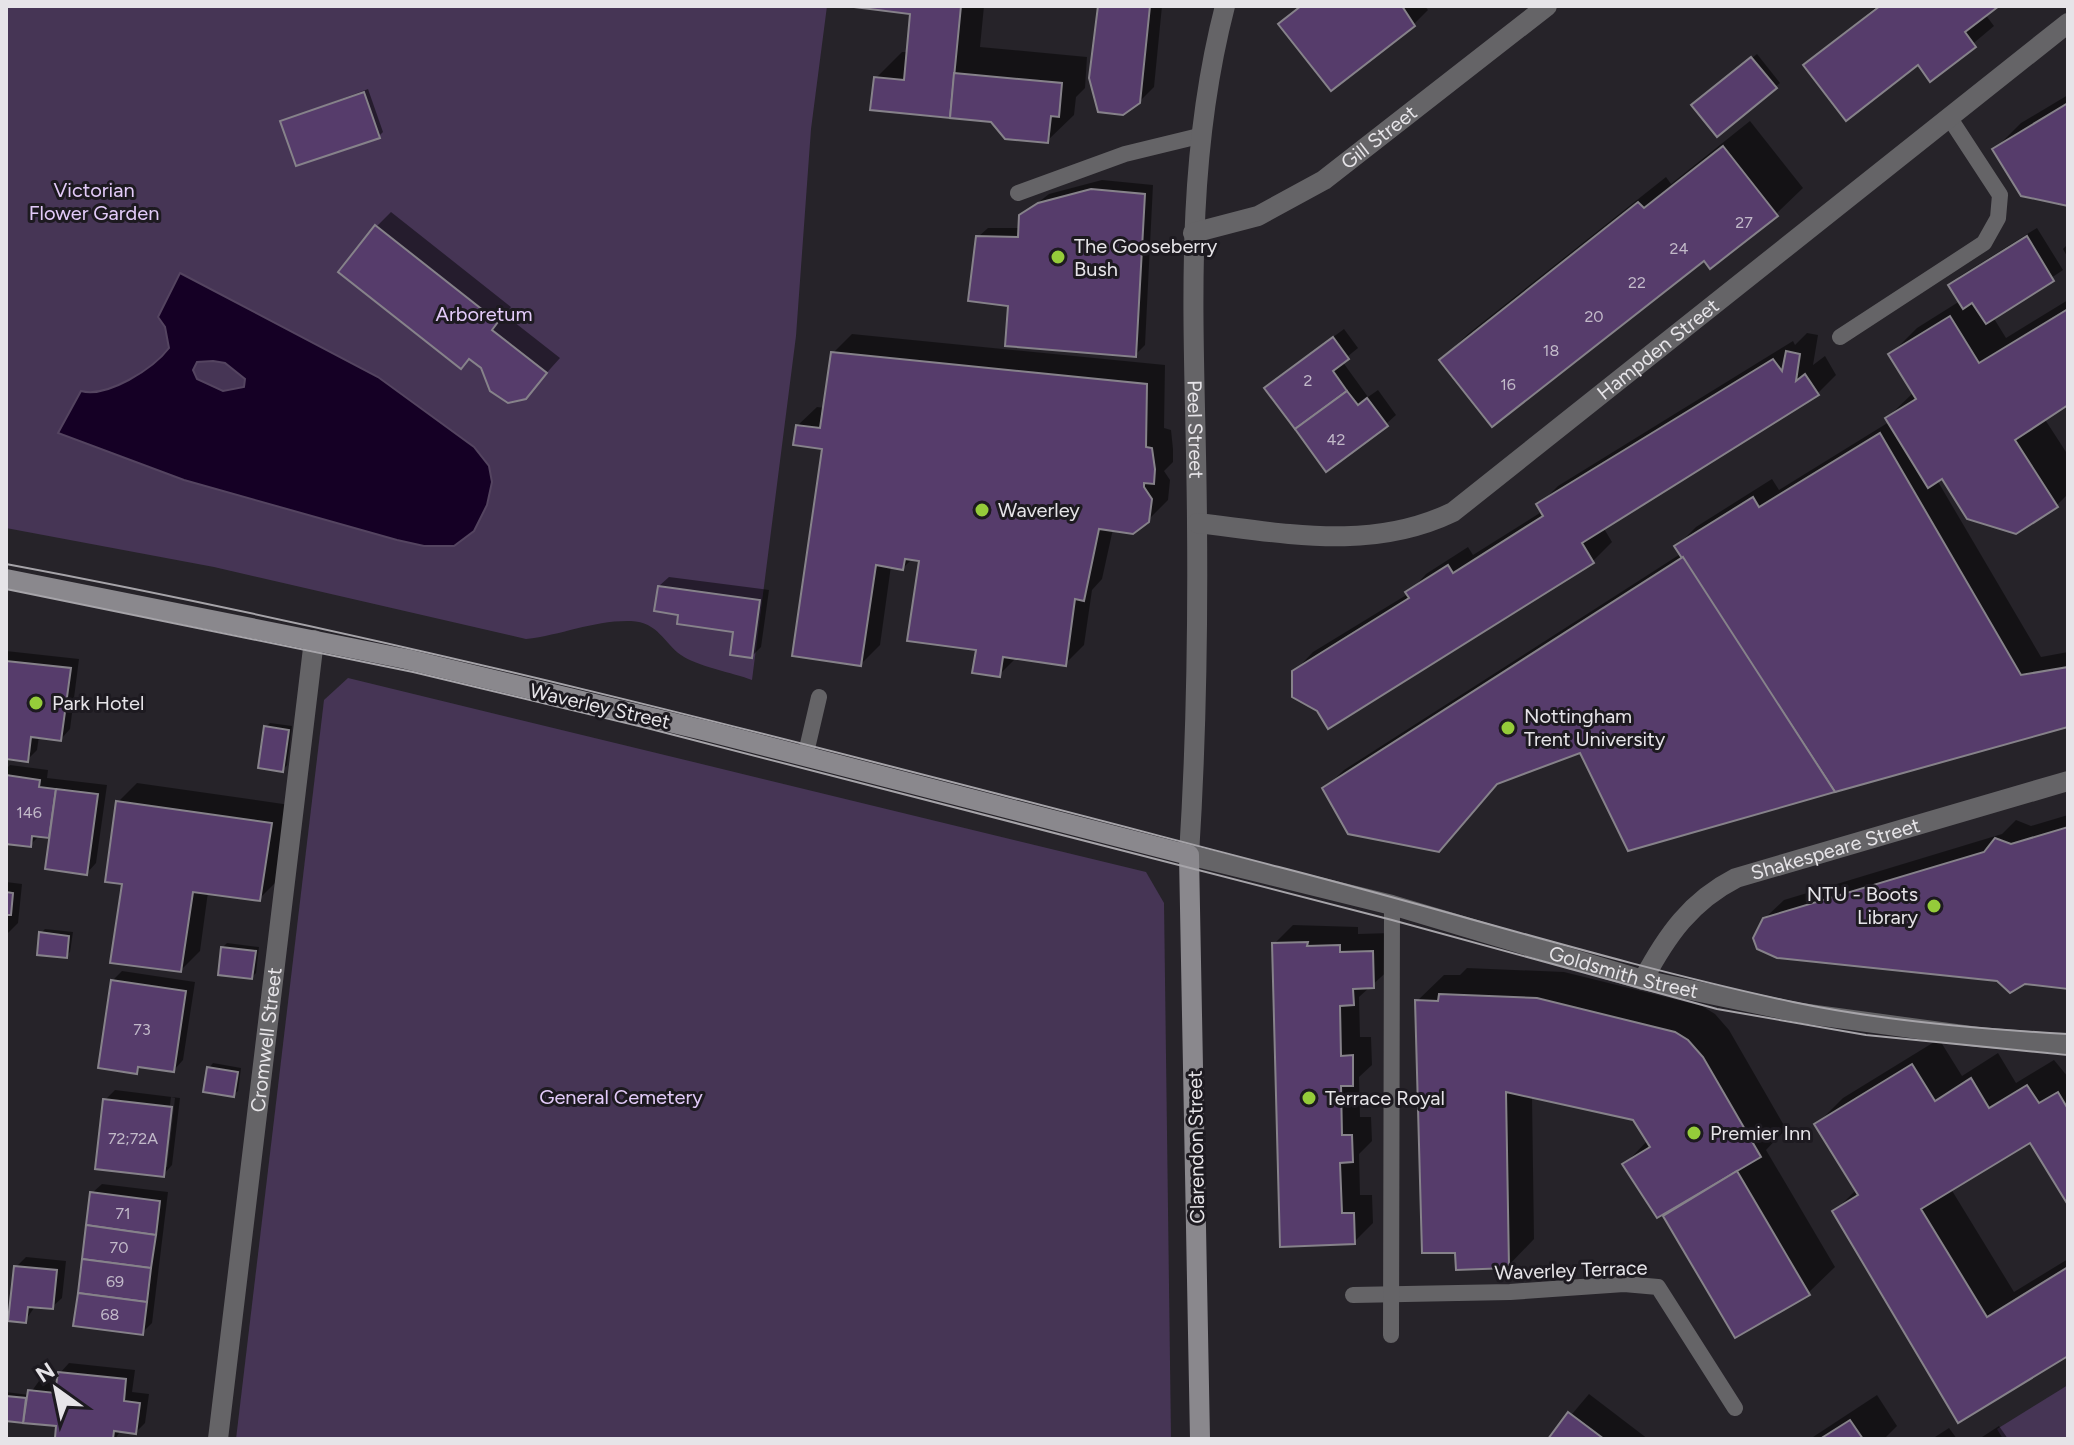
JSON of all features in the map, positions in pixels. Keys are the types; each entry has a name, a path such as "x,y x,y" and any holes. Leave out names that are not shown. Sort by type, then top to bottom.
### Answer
{"street":[{"name":"Peel Street","path":"1189,855 1197,523 1193,233 1199,136 1225,6"},
{"name":"Gill Street","path":"1193,233 1258,216 1324,180 1547,6"},
{"name":"Hampden Street","path":"1197,523 1312,537 1375,536 1420,528 1453,512 2068,23"},
{"name":"Waverley Street","path":"6,579 314,640 805,757 1189,855"},
{"name":"Cromwell Street","path":"218,1439 314,640"},
{"name":"Shakespeare Street","path":"1643,980 1691,907 1709,892 1736,878 2068,781"},
{"name":"Goldsmith Street","path":"1189,855 1392,905 1643,980 1801,1013 1978,1037 2068,1044"},
{"name":"Clarendon Street","path":"1189,855 1200,1439"}],"lane":[{"path":"1840,337 1984,243 1993,228 2000,195 1949,117"},
{"path":"1018,193 1125,154 1199,136"},
{"path":"805,757 819,697"},
{"path":"1391,1335 1392,905"},
{"name":"Waverley Terrace","path":"1390,1294 1510,1292 1624,1284 1658,1287 1735,1408"},
{"path":"1353,1295 1390,1294"}],"green space":[{"name":"Arboretum","path":"6,6 827,6 811,129 796,336 752,680 688,659 654,629 640,622 617,621 526,639 214,567 6,528"},
{"name":"General Cemetery","path":"348,678 1146,872 1164,903 1171,1439 236,1439 324,700"},
{"path":"2068,1385 2068,1439 2003,1439 1997,1429"}],"shaded area":[{"path":"180,273 378,377 474,447 489,466 492,482 487,505 474,531 454,546 424,546 397,540 184,480 58,433 81,391 103,390 129,380 152,365 169,348 165,327 158,317","holes":["197,362 225,363 245,379 244,387 223,391 197,379 193,370"]}],"building":[{"path":"846,6 961,6 950,118 870,110 874,77 904,80 910,14"},
{"path":"1098,6 1150,6 1140,103 1123,115 1098,112 1089,78"},
{"path":"1301,6 1402,6 1415,26 1331,91 1278,24"},
{"path":"1880,6 1999,6 1965,32 1976,47 1930,82 1918,65 1846,121 1803,65"},
{"path":"1751,57 1777,88 1717,137 1691,105"},
{"path":"954,73 1062,83 1059,117 1051,116 1048,143 1005,139 991,122 950,118"},
{"path":"364,92 380,138 296,166 280,121"},
{"path":"2068,103 2068,206 2021,196 1992,149"},
{"path":"1723,146 1778,216 1710,269 1704,261 1492,427 1439,360 1638,202 1644,208"},
{"name":"The Gooseberry Bush","path":"1091,189 1145,194 1136,357 1005,346 1008,306 968,301 976,236 1018,237 1019,215 1038,203"},
{"path":"375,225 498,322 492,330 547,373 526,399 508,403 490,391 481,368 469,359 461,369 338,272"},
{"path":"2027,236 2054,281 1986,324 1972,303 1963,309 1948,285"},
{"path":"2068,309 2068,405 2015,440 2058,507 2016,534 1967,519 1942,479 1928,488 1885,418 1916,399 1888,354 1950,316 1979,363"},
{"path":"1333,337 1349,359 1333,371 1347,391 1295,429 1264,388"},
{"path":"1786,351 1800,354 1796,381 1805,374 1819,395 1582,543 1594,563 1328,729 1317,711 1292,697 1292,671 1409,598 1405,592 1448,565 1453,573 1543,516 1536,504 1773,359 1782,371"},
{"name":"Waverley","path":"831,352 1147,384 1146,447 1152,448 1155,469 1154,484 1144,483 1152,499 1149,522 1133,534 1099,529 1084,601 1075,599 1066,666 1003,657 1000,677 972,673 976,650 907,641 919,561 905,559 903,570 876,565 861,666 792,656 822,449 793,445 796,425 820,428"},
{"path":"1347,391 1358,405 1367,398 1388,426 1326,472 1295,429"},
{"path":"1880,433 2021,675 2068,667 2068,727 1835,792 1674,546 1753,497 1759,507"},
{"path":"1683,557 1835,792 1628,851 1580,753 1497,784 1439,852 1348,834 1322,788"},
{"path":"658,586 760,600 752,658 730,655 733,632 677,624 678,615 654,611"},
{"name":"Park Hotel","path":"6,661 71,668 61,741 31,737 28,762 6,759"},
{"path":"264,726 289,730 283,772 258,768"},
{"path":"6,775 40,780 39,787 56,789 49,838 32,836 31,847 6,844"},
{"path":"56,789 98,794 87,875 45,869"},
{"path":"116,801 272,823 260,901 193,892 181,972 110,963 122,884 105,882"},
{"name":"NTU - Boots Library","path":"2068,827 2068,989 2025,984 2010,993 1997,981 1777,958 1757,949 1753,938 1763,918 1984,852 1995,838 2011,844"},
{"path":"6,892 13,893 11,915 6,915"},
{"path":"39,932 69,936 67,958 37,955"},
{"name":"Terrace Royal","path":"1308,942 1307,946 1340,945 1340,952 1373,951 1374,988 1353,989 1354,1005 1340,1006 1341,1056 1353,1055 1353,1086 1341,1086 1342,1135 1352,1135 1353,1162 1340,1163 1342,1213 1354,1213 1355,1244 1280,1247 1272,943"},
{"path":"221,947 256,951 252,979 218,975"},
{"path":"111,980 186,991 174,1072 138,1067 137,1074 98,1068"},
{"name":"Premier Inn","path":"1439,994 1537,998 1675,1032 1688,1040 1703,1057 1761,1157 1657,1218 1622,1164 1650,1147 1633,1120 1506,1092 1509,1268 1456,1270 1455,1253 1422,1253 1415,1000 1438,1001"},
{"path":"1912,1064 1935,1101 1971,1078 1989,1108 2027,1085 2039,1103 2058,1092 2068,1109 2068,1205 2030,1143 1921,1209 1987,1317 2068,1267 2068,1356 1958,1423 1832,1211 1858,1195 1814,1124"},
{"path":"207,1067 238,1072 234,1097 203,1092"},
{"path":"103,1099 172,1107 164,1177 95,1169"},
{"path":"1737,1171 1810,1295 1735,1338 1663,1216"},
{"path":"90,1192 160,1201 156,1235 86,1225"},
{"path":"86,1225 156,1235 151,1268 82,1259"},
{"path":"82,1259 151,1268 147,1302 78,1293"},
{"path":"14,1266 57,1270 53,1309 28,1307 26,1323 8,1321"},
{"path":"78,1293 147,1302 143,1335 73,1326"},
{"path":"58,1372 126,1379 124,1401 140,1403 136,1434 114,1431 113,1439 55,1438 56,1426 23,1423 28,1390 55,1393"},
{"path":"6,1396 26,1398 23,1423 6,1421"},
{"path":"1568,1412 1604,1439 1548,1439"},
{"path":"1850,1420 1863,1439 1820,1439"}],"tram line":[{"path":"6,564 167,595 645,704 1279,867 1600,955 1793,1002 1896,1019 2068,1034"},
{"path":"6,589 413,672 643,727 1392,920 1717,1009 1866,1035 2068,1055"}],"place":[{"name":"The Gooseberry Bush","path":"1058,257"},
{"name":"Waverley","path":"982,510"},
{"name":"Park Hotel","path":"36,703"},
{"name":"Nottingham Trent University","path":"1508,728"},
{"name":"NTU - Boots Library","path":"1934,906"},
{"name":"Terrace Royal","path":"1309,1098"},
{"name":"Premier Inn","path":"1694,1133"}],"park label":[{"name":"Victorian Flower Garden","path":"94,202"}]}
